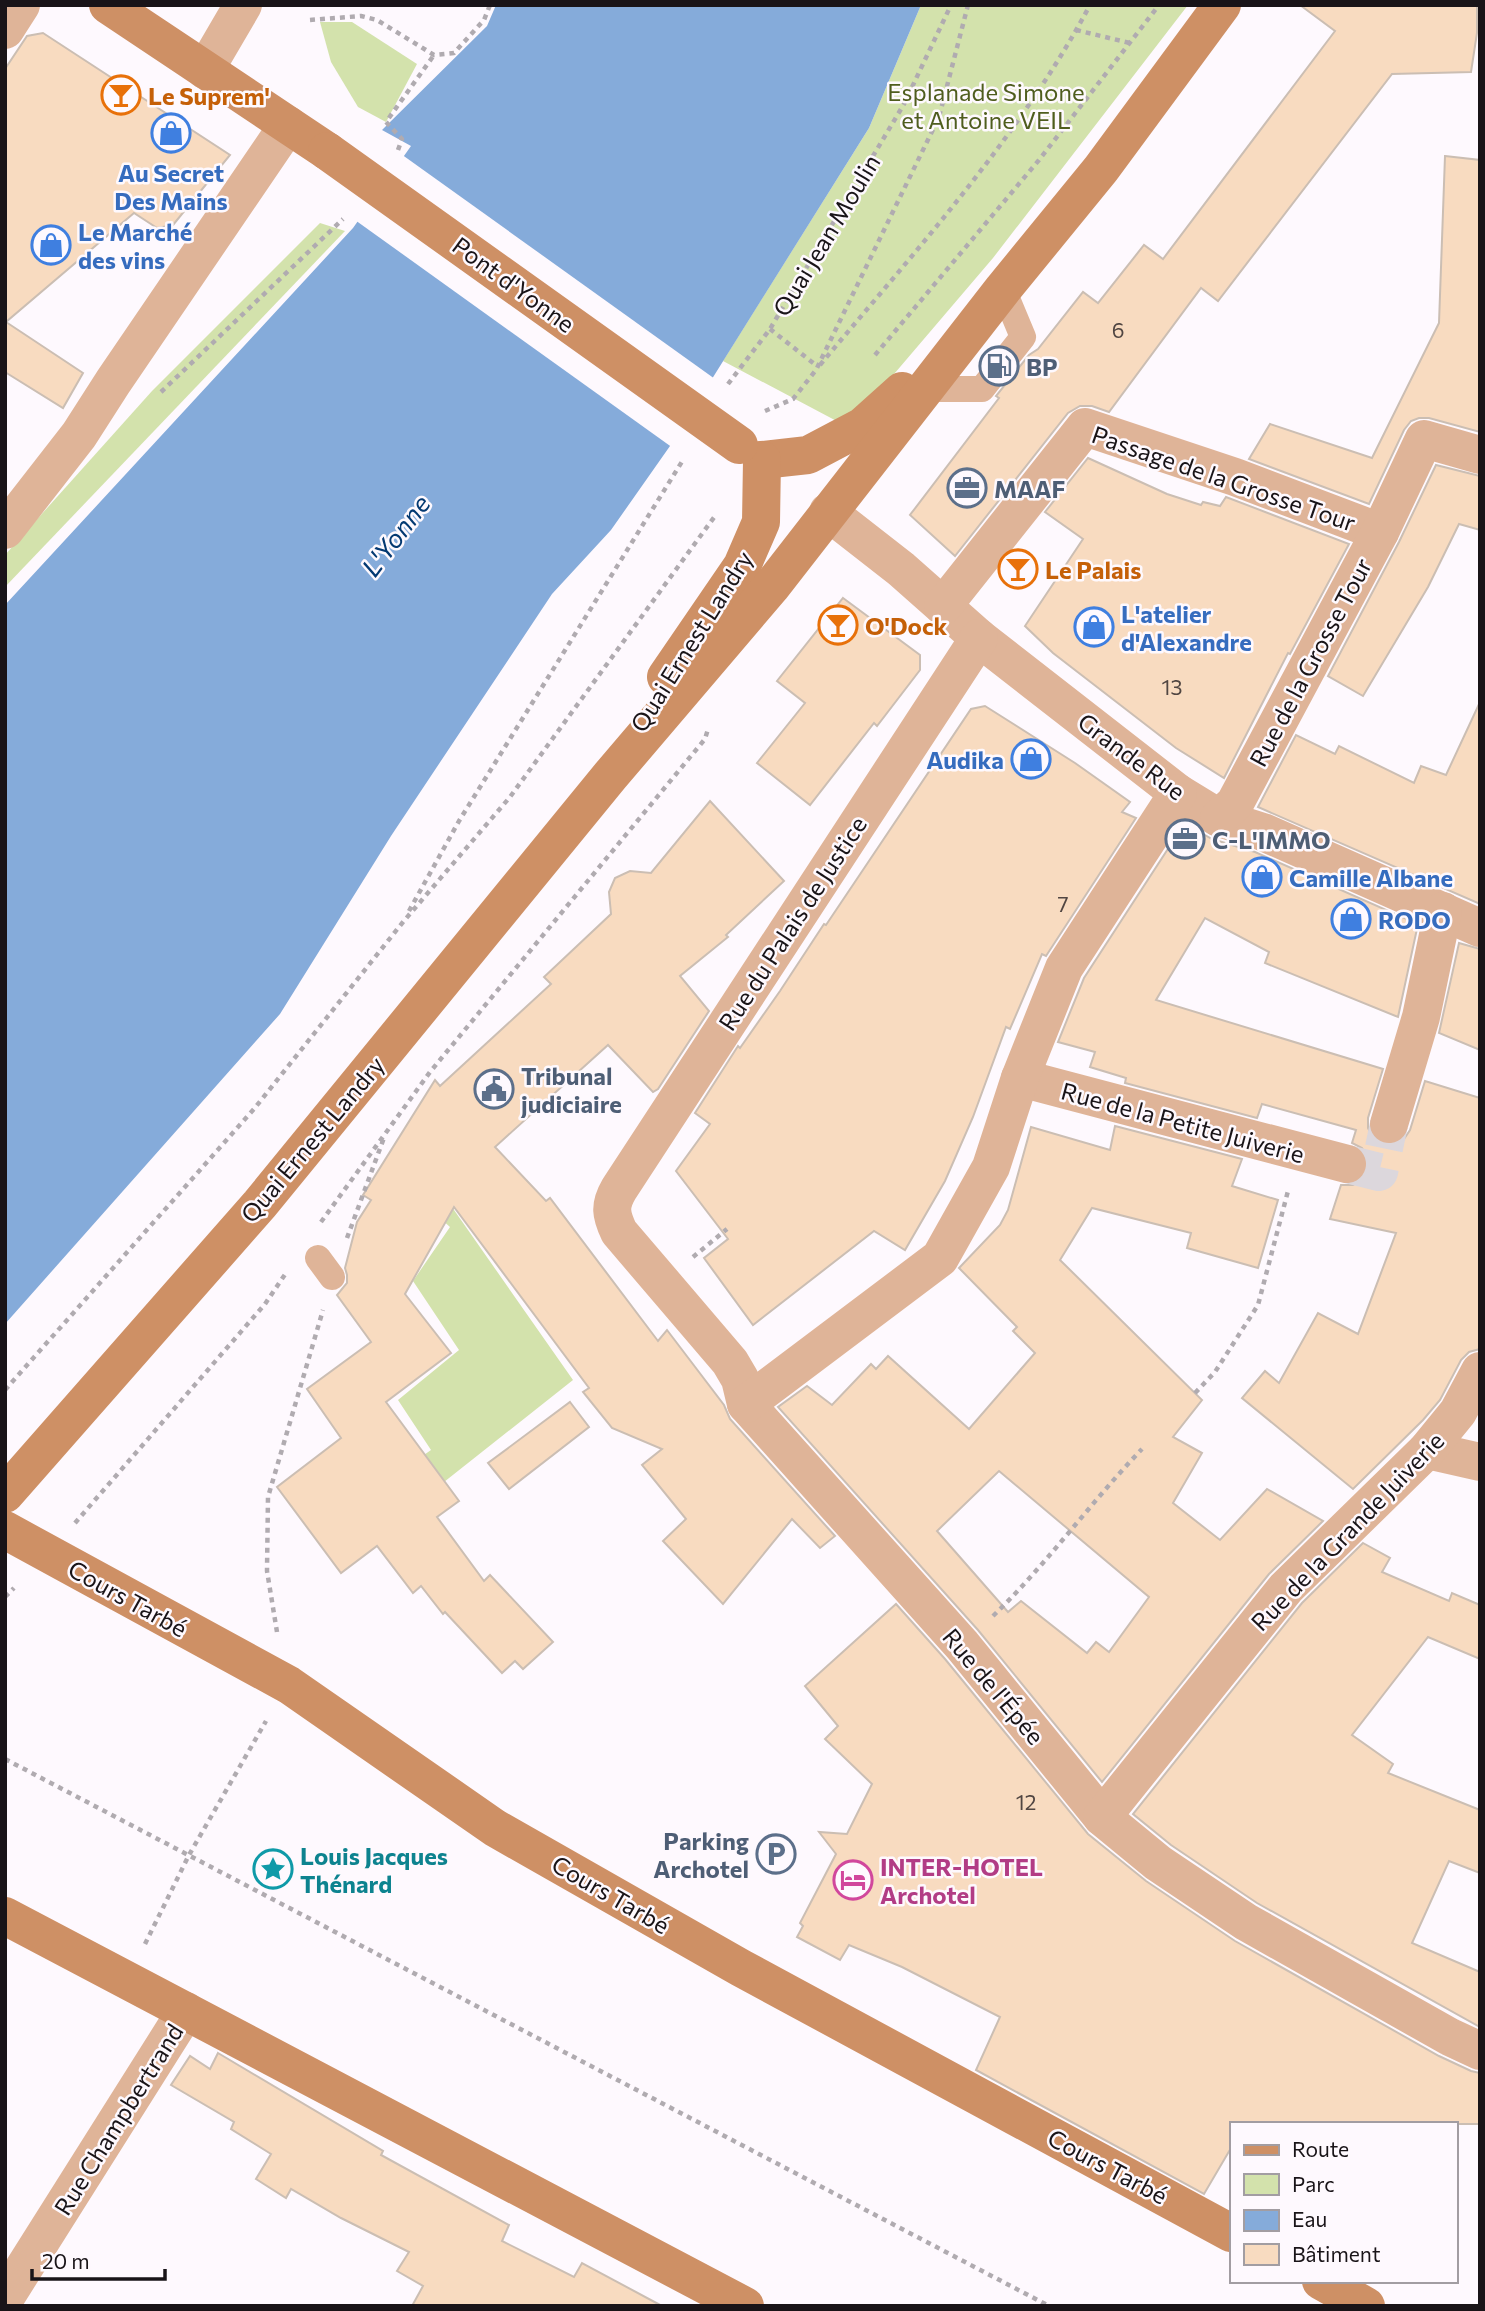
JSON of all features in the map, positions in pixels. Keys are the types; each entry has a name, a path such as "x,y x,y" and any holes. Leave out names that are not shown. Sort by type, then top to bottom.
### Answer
{"main road":[{"name":"Pont d'Yonne","path":"108,5 339,158 749,452"},
{"path":"828,512 1101,169 1222,5"},
{"path":"749,452 808,455 863,426 975,327"},
{"name":"Quai Ernest Landry","path":"610,776 660,687 742,566 761,522 749,452"},
{"name":"Quai Ernest Landry","path":"5,1494 261,1204 610,776 771,587 828,512"},
{"name":"Cours Tarbé","path":"5,1530 289,1685 495,1828 741,1968 1230,2232"},
{"path":"5,1916 745,2306"},
{"path":"1325,2283 1366,2306"}],"street":[{"path":"5,30 21,5"},
{"path":"205,70 243,5"},
{"path":"5,530 79,435 288,125"},
{"name":"Passage de la Grosse Tour","path":"943,606 1085,427 1235,477 1380,532"},
{"name":"Rue de la Grosse Tour","path":"1219,818 1235,803 1380,532 1424,439 1480,455"},
{"name":"Grande Rue","path":"828,512 901,569 979,638 1178,793 1219,818 1263,832 1480,928"},
{"name":"Rue du Palais de Justice","path":"611,1211 613,1199 619,1189 979,638"},
{"path":"746,1404 940,1258 991,1167 1020,1078 1064,968 1178,793"},
{"path":"1389,1124 1421,1017 1443,911"},
{"name":"Rue de la Petite Juiverie","path":"1020,1078 1347,1164"},
{"name":"Rue de l'Épée","path":"611,1211 619,1232 730,1362 740,1379 746,1404 962,1646 1102,1817 1158,1863 1246,1922 1450,2037 1480,2051"},
{"name":"Rue de la Grande Juiverie","path":"1102,1817 1286,1588 1427,1450 1458,1412 1480,1371"},
{"path":"1427,1450 1480,1462"},
{"name":"Rue Champbertrand","path":"5,2298 186,2011"}],"lane":[{"path":"926,389 982,389 1023,337 1003,289"}],"path":[{"path":"310,20 361,16 377,20 433,55 454,53 484,20 490,5"},
{"name":"Quai Jean Moulin","path":"728,384 770,329 904,104 951,5"},
{"path":"816,368 939,117 968,5"},
{"path":"779,404 793,399 967,188 1044,84 1090,5"},
{"path":"870,361 1039,160 1159,5"},
{"path":"1076,30 1130,43"},
{"path":"398,151 402,139 386,122 433,55"},
{"path":"154,398 343,219"},
{"path":"770,329 816,368"},
{"path":"403,922 460,821 683,460"},
{"path":"5,1390 254,1109 403,922 510,797 699,535 722,508"},
{"path":"70,1529 265,1304 314,1257 387,1129 430,1072 705,739 709,727"},
{"path":"141,1952 189,1855 278,1699 297,1673 282,1663 267,1571 268,1497 314,1257 387,1129"},
{"path":"1195,1393 1215,1372 1258,1305 1298,1153"},
{"path":"688,1260 727,1229"},
{"path":"962,1646 1028,1583 1109,1484 1142,1449"},
{"path":"5,1597 14,1588"},
{"path":"5,1759 1049,2306"}],"green space":[{"name":"Esplanade Simone et Antoine VEIL","path":"921,5 1188,5 993,258 854,421 846,426 723,361 869,128"},
{"path":"320,22 352,22 417,64 386,122 358,107 331,62"},
{"path":"320,223 345,231 5,587 5,555 152,391"},
{"path":"440,1190 573,1380 391,1524 367,1495 431,1450 398,1400 459,1350 413,1281 450,1227 430,1209"}],"water":[{"name":"L'Yonne","path":"496,5 921,5 869,128 670,446 611,530 552,594 391,836 280,1014 5,1324 5,605 353,228 411,146 382,130 487,26"}],"pier":[{"path":"401,154 715,379 673,448 355,220"}],"building":[{"path":"1300,5 1477,5 1477,33 1471,72 1392,74 1218,301 1201,288 1109,412 1092,406 1080,406 1068,413 955,556 910,515 999,398 996,396 1083,292 1098,303 1144,245 1163,259 1335,31"},
{"path":"43,33 230,155 173,225 157,228 134,213 6,322 83,373 63,408 5,372 5,69 27,36"},
{"path":"1445,156 1480,160 1480,432 1429,418 1411,421 1404,430 1369,504 1249,459 1270,424 1372,458 1439,323"},
{"path":"1088,458 1167,494 1201,505 1203,502 1220,506 1226,497 1349,544 1290,654 1288,653 1224,778 1176,748 1053,653 1025,626 1083,539 1045,512"},
{"path":"1436,465 1480,476 1480,530 1459,524 1428,587 1363,696 1328,676 1399,542"},
{"path":"843,598 920,655 920,670 877,726 874,723 810,805 757,763 805,703 777,681"},
{"path":"1480,702 1480,904 1258,807 1296,735 1335,754 1339,746 1414,783 1421,766 1446,775"},
{"path":"985,706 1075,763 1130,802 1122,812 1136,818 1046,956 1042,954 1010,1029 1006,1027 973,1117 945,1181 905,1250 874,1231 753,1325 704,1258 728,1239 676,1171 710,1124 695,1113 738,1046 740,1048 824,924 826,925 971,709"},
{"path":"710,801 784,881 726,935 728,937 680,976 709,1011 658,1089 653,1092 608,1045 495,1147 546,1201 550,1198 658,1341 667,1330 724,1405 730,1419 835,1536 820,1548 792,1519 723,1604 663,1541 686,1519 642,1465 662,1449 612,1428 583,1392 589,1388 454,1207 405,1294 451,1353 386,1402 459,1501 437,1517 484,1581 490,1575 553,1642 523,1669 515,1661 502,1673 445,1612 443,1614 421,1586 413,1593 377,1546 341,1573 277,1487 341,1438 307,1389 371,1342 337,1295 347,1283 345,1268 357,1222 371,1200 363,1195 435,1080 440,1086 551,984 544,977 611,914 609,892 615,878 630,871 651,873"},
{"path":"1191,827 1212,839 1255,852 1418,924 1398,1017 1265,963 1269,952 1205,918 1156,1000 1383,1069 1368,1118 1368,1128 1373,1138 1382,1145 1395,1145 1404,1139 1410,1130 1425,1081 1480,1098 1480,1349 1469,1352 1461,1360 1440,1400 1353,1489 1242,1398 1265,1371 1279,1383 1318,1313 1358,1334 1396,1233 1330,1219 1341,1185 1353,1185 1363,1179 1368,1170 1368,1158 1362,1148 1352,1143 1356,1130 1262,1104 1257,1118 1125,1083 1126,1078 1090,1067 1095,1052 1058,1042 1084,978 1177,835"},
{"path":"1459,943 1480,949 1480,1050 1439,1033"},
{"path":"1115,1126 1242,1159 1232,1186 1278,1200 1258,1268 1187,1248 1191,1233 1092,1208 1060,1260 1202,1400 1173,1437 1202,1453 1173,1503 1220,1540 1267,1489 1323,1521 1269,1574 1102,1782 978,1630 778,1407 807,1386 832,1405 871,1364 876,1369 888,1356 969,1429 1035,1353 1013,1331 1017,1327 959,1268 1000,1225 1008,1210 1031,1127 1110,1150","holes":["999,1471 1149,1597 1109,1652 1096,1642 1087,1653 1021,1601 1008,1612 937,1531"]},
{"path":"570,1402 589,1427 509,1489 488,1463"},
{"path":"1363,1543 1390,1558 1382,1572 1449,1601 1452,1593 1480,1605 1480,1659 1428,1637 1352,1735 1393,1764 1388,1773 1480,1810 1480,1873 1449,1861 1412,1943 1480,1972 1480,2027 1257,1903 1171,1845 1133,1814 1302,1603"},
{"path":"896,1604 945,1659 1088,1834 1146,1881 1235,1941 1439,2056 1480,2073 1480,2124 1230,2122 1230,2150 1204,2194 976,2070 1000,2017 902,1967 849,1945 840,1960 797,1937 803,1926 800,1923 836,1854 819,1832 847,1834 872,1784 825,1739 838,1726 805,1686"},
{"path":"218,2053 383,2151 381,2155 509,2225 502,2241 574,2277 582,2263 662,2306 412,2306 423,2286 397,2271 409,2252 291,2189 286,2198 256,2179 271,2154 231,2129 234,2122 171,2085 190,2056 210,2069"}],"tunnel":[{"path":"1347,1164 1379,1172 1389,1124"}],"place":[{"name":"Le Suprem'","path":"121,95"},
{"name":"Au Secret Des Mains","path":"171,133"},
{"name":"Le Marché des vins","path":"51,245"},
{"name":"BP","path":"999,366"},
{"name":"MAAF","path":"967,488"},
{"name":"Le Palais","path":"1018,569"},
{"name":"O'Dock","path":"838,625"},
{"name":"L'atelier d'Alexandre","path":"1094,627"},
{"name":"Audika","path":"1031,759"},
{"name":"C-L'IMMO","path":"1185,839"},
{"name":"Camille Albane","path":"1262,877"},
{"name":"RODO","path":"1351,919"},
{"name":"Tribunal judiciaire","path":"494,1089"},
{"name":"Parking Archotel","path":"776,1854"},
{"name":"Louis Jacques Thénard","path":"273,1869"},
{"name":"INTER-HOTEL Archotel","path":"853,1880"}]}
